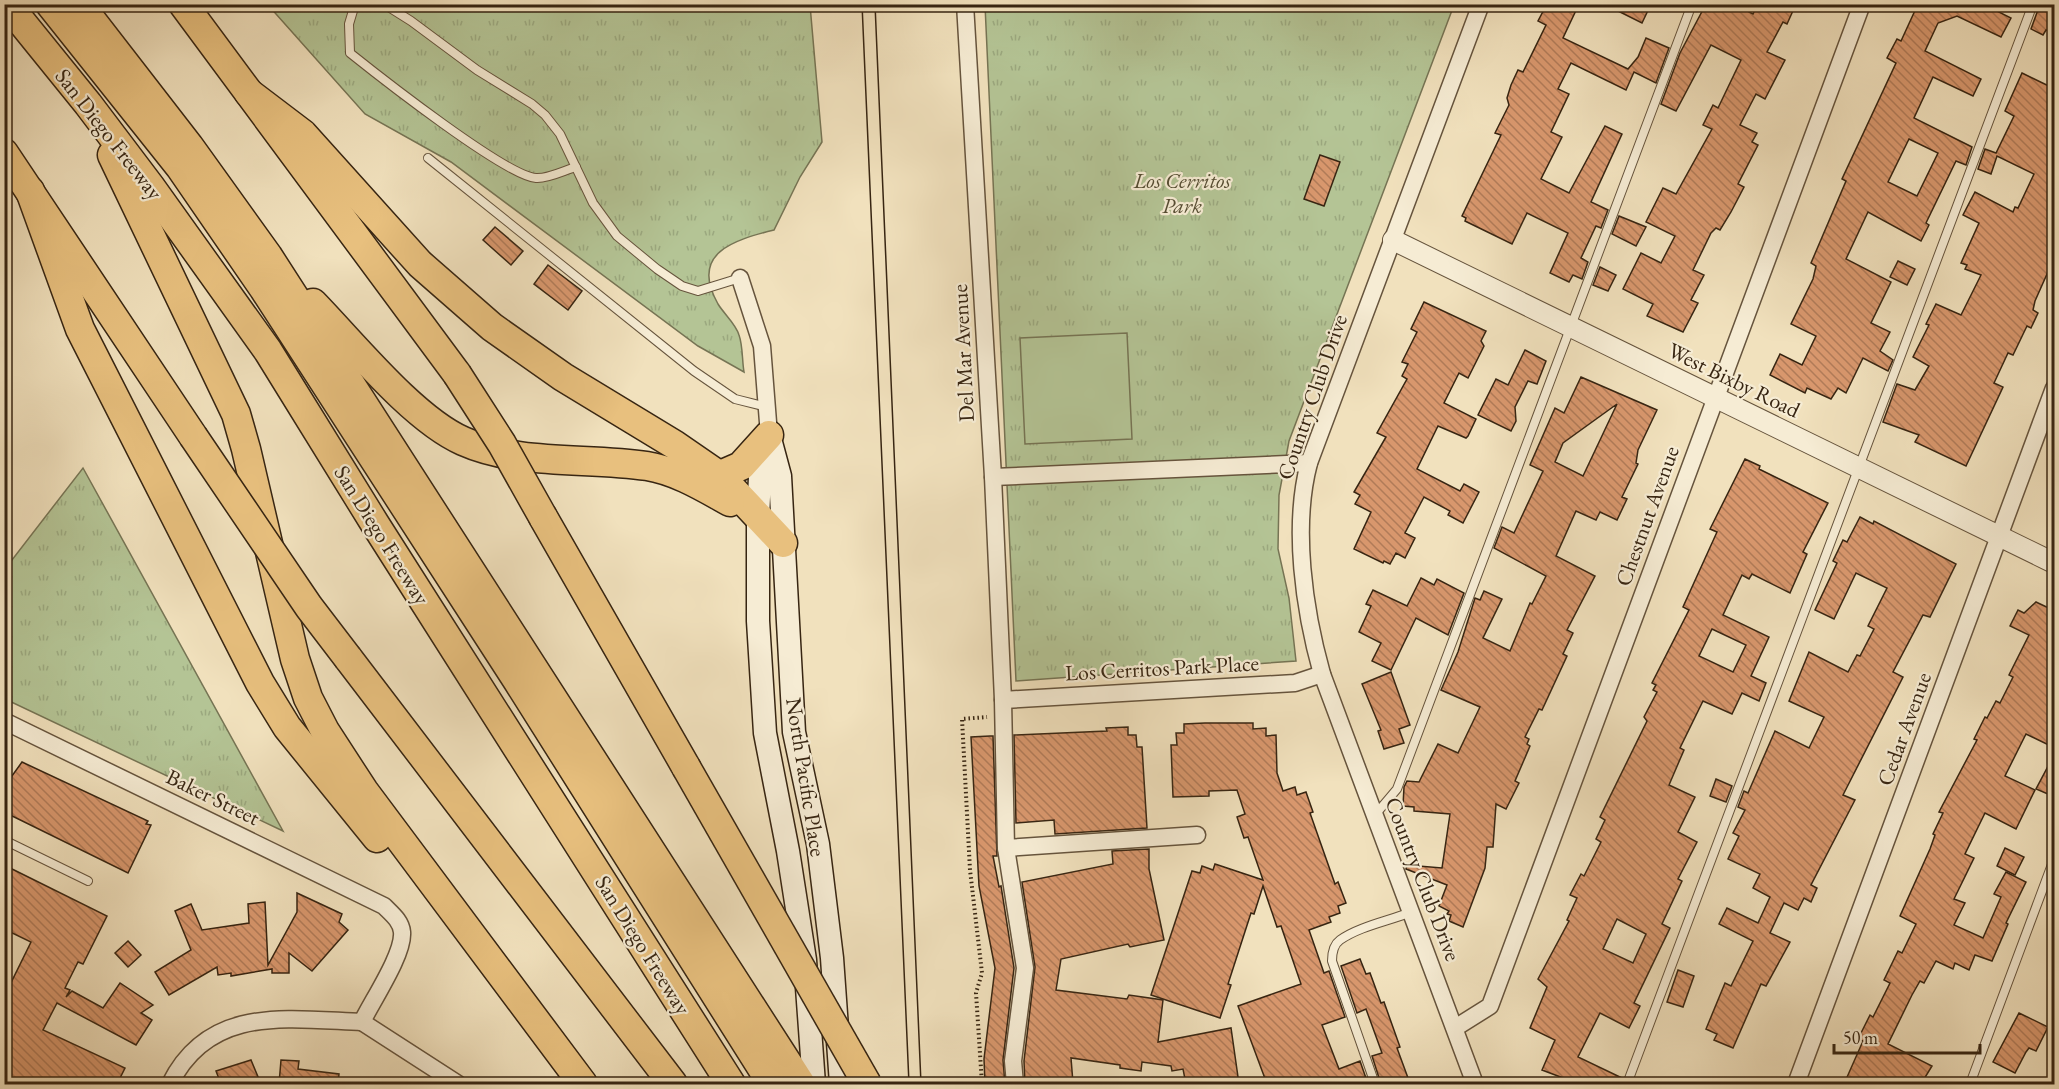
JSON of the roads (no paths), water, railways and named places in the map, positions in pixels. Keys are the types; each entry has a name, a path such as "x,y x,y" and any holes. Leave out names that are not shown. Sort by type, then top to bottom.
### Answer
{"highway":[{"name":"San Diego Freeway","path":"7,4 88,104 150,186 268,351 375,524 731,1084"},
{"path":"36,4 56,26 244,282 639,895 755,1084"},
{"path":"50,4 180,167 270,298 510,670 772,1084"},
{"path":"79,4 182,137 268,256 801,1084"},
{"path":"183,4 457,374 502,444 867,1084"},
{"path":"249,93 303,134 420,264 492,327 562,377 675,445 709,480 758,517 783,543"},
{"path":"88,104 236,414 292,649 308,698 345,764 583,1084"},
{"path":"4,153 309,607 673,1084"},
{"path":"30,191 80,330 233,631 276,710 327,778 536,1023"},
{"path":"268,256 420,413 462,441 509,453 648,467 683,477 709,480 741,466 768,421"}],"main road":[{"name":"North Pacific Place","path":"768,421 760,477 758,517 758,621 765,733 788,851 805,960 814,1084"},
{"name":"North Pacific Place","path":"768,421 780,476 794,732 818,844 832,958 841,1084"}],"street":[{"name":"Del Mar Avenue","path":"965,4 993,477 1003,700"},
{"name":"Country Club Drive","path":"1475,1084 1322,674 1309,627 1302,536 1302,489 1309,463 1481,4"},
{"name":"Chestnut Avenue","path":"1455,1028 1490,1006 1714,397 1862,4"},
{"name":"West Bixby Road","path":"1393,240 2055,563"},
{"name":"North Pacific Place","path":"740,278 762,346 768,421"},
{"name":"Cedar Avenue","path":"1796,1084 2055,388"},
{"path":"993,477 1309,463"},
{"name":"Los Cerritos Park Place","path":"1003,700 1295,683 1322,674"},
{"path":"1003,700 1006,848 1010,886 1025,968 1013,1061 1014,1084"},
{"name":"Baker Street","path":"5,723 368,896 398,920 402,933 399,951 362,1022"},
{"path":"1006,848 1197,836"},
{"path":"170,1084 179,1065 198,1044 224,1029 289,1019 362,1022 458,1084"}],"lane":[{"path":"355,4 349,24 350,53 381,77 492,156 518,171 537,178 576,167"},
{"path":"384,4 477,70 532,104 560,134 594,203 617,236 657,269 682,286 698,291 740,278"},
{"path":"1375,815 1397,789 1692,4"},
{"path":"1627,1084 2033,4"},
{"path":"428,158 694,371 768,421"},
{"path":"4,840 88,880"},
{"path":"1970,1084 2055,859"},
{"path":"1375,1084 1332,961 1333,951 1339,941 1353,934 1412,912"}],"tram line":[{"path":"862,4 909,1084"},
{"path":"875,4 921,1084"}],"park label":[{"name":"Los Cerritos Park","path":"1182,192"}]}
